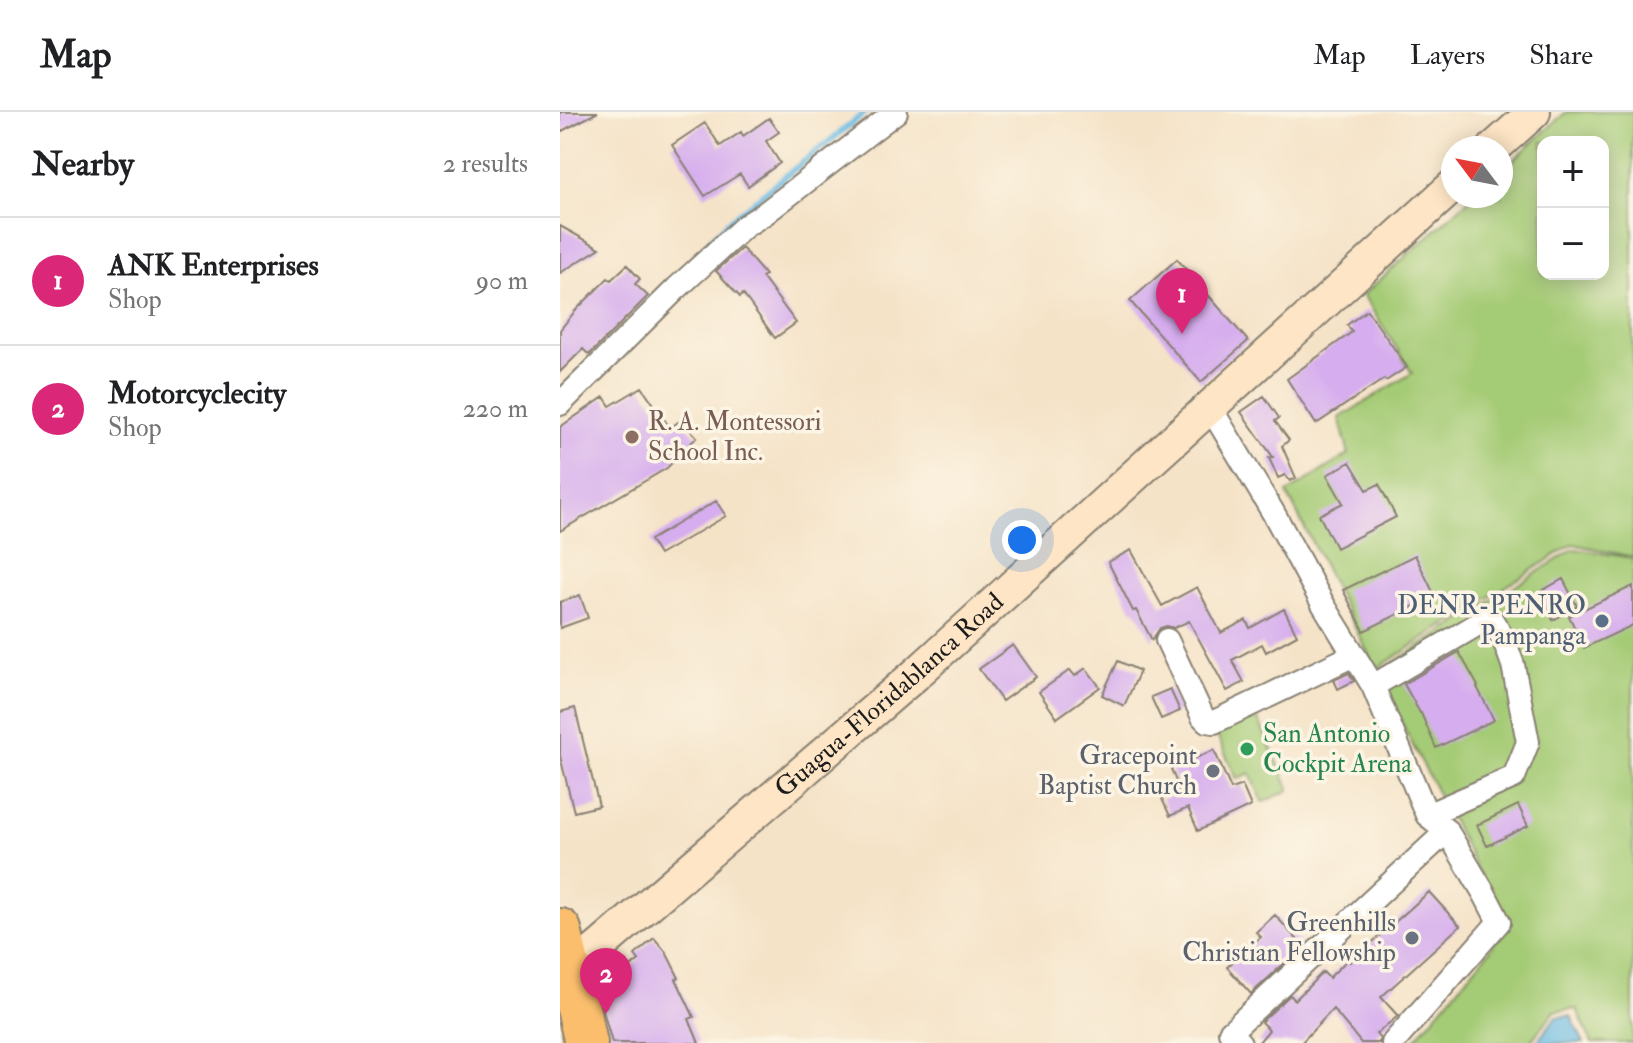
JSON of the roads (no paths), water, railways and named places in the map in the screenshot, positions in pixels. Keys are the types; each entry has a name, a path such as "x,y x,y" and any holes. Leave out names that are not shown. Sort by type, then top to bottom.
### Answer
{"highway":[{"path":"560,930 586,1043"}],"main road":[{"path":"1507,136 1534,112"},
{"name":"Guagua-Floridablanca Road","path":"569,973 915,675 1441,197"}],"street":[{"path":"560,404 677,288 745,226 896,112"},
{"path":"1210,407 1373,686 1427,815 1447,831 1499,922 1393,1043"},
{"path":"1373,686 1490,617 1504,640 1513,665 1528,742 1514,777 1427,815"},
{"path":"1167,640 1203,717 1214,722 1354,655"},
{"path":"1240,1043 1230,1032 1447,831"}],"water":[{"path":"1571,1016 1584,1043 1536,1043 1556,1017"}],"waterway":[{"path":"689,263 729,221 866,112"}],"place":[{"name":"ANK Enterprises","path":"1182,334"},
{"name":"R. A. Montessori School Inc.","path":"632,437"},
{"name":"DENR-PENRO Pampanga","path":"1602,621"},
{"name":"San Antonio Cockpit Arena","path":"1247,749"},
{"name":"Gracepoint Baptist Church","path":"1213,771"},
{"name":"Greenhills Christian Fellowship","path":"1412,938"},
{"name":"Motorcyclecity","path":"606,1014"}]}
